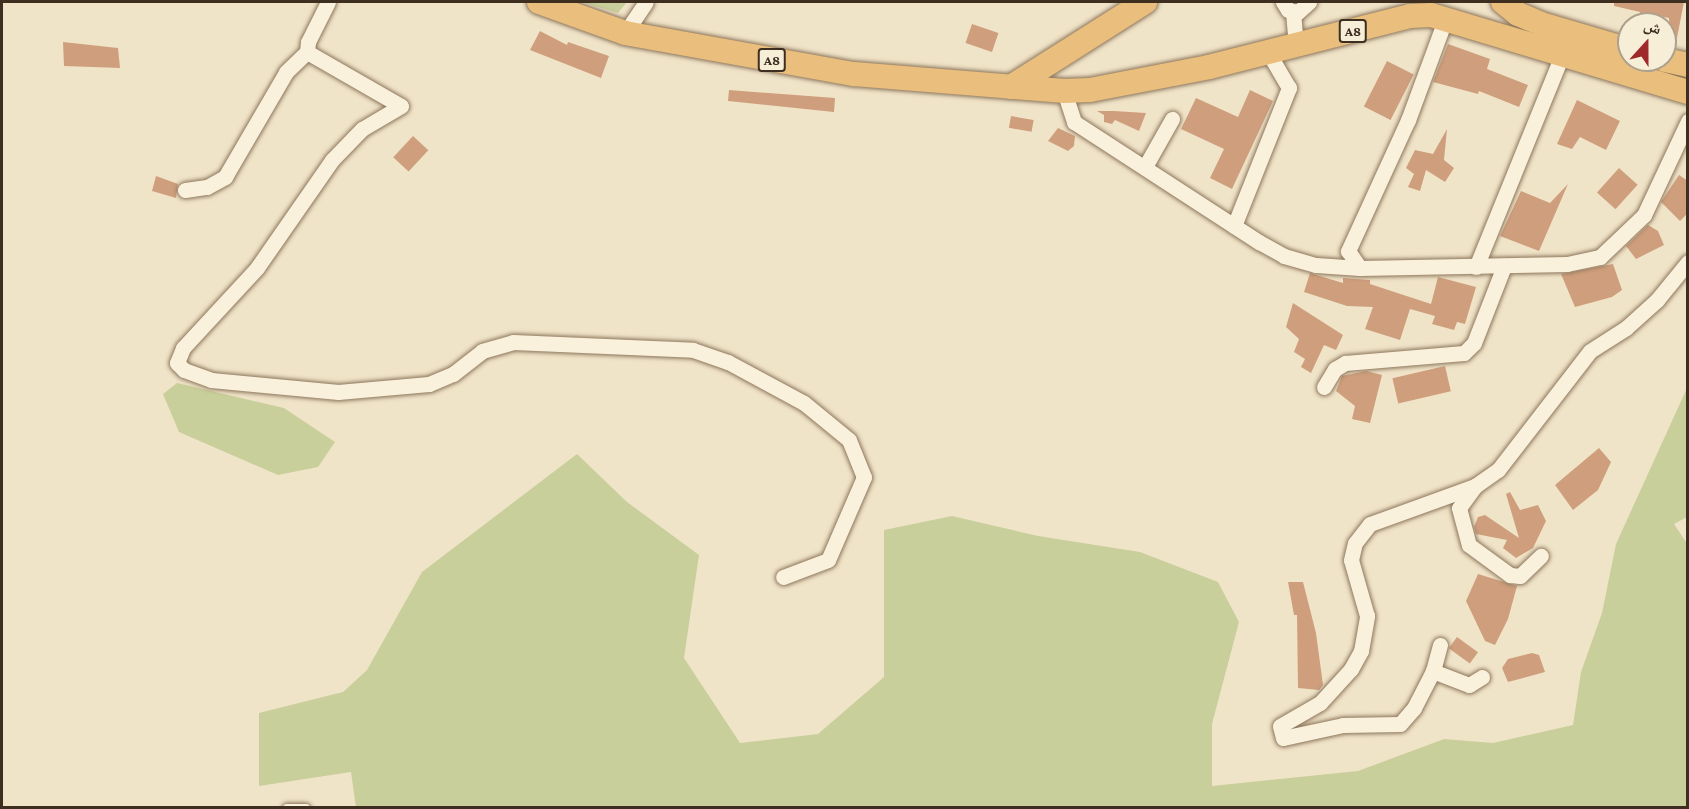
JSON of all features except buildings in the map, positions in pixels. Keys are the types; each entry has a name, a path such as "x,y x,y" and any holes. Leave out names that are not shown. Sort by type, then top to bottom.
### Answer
{"highway":[{"name":"A8","path":"539,2 626,33 854,74 1064,91 1144,80 1410,16 1446,17 1562,55 1688,92"},
{"path":"1011,87 1145,2"},
{"path":"1503,2 1518,14 1541,24 1617,46"},
{"path":"1059,55 1055,80 1064,91"}],"street":[{"path":"185,190 207,187 225,177 286,72 306,52 308,42 328,2"},
{"path":"626,33 646,2"},
{"path":"1296,45 1288,7 1303,10 1309,2"},
{"path":"1360,268 1348,251 1408,120 1446,17"},
{"path":"306,52 401,106 362,129 332,160 257,268 183,348 177,363 184,370 212,380 270,389 338,392 429,384 453,374 482,351 513,342 693,351 728,362 804,403 849,440 864,477 828,560 783,577"},
{"path":"1234,226 1289,88 1268,52"},
{"path":"1476,267 1562,55"},
{"path":"1064,91 1074,122 1146,165 1234,226 1284,256 1316,265 1360,268 1476,267 1585,261 1615,246 1644,215 1688,121"},
{"path":"1146,165 1172,119"},
{"path":"1540,556 1520,576 1510,575 1469,545 1459,508 1475,486 1507,461 1590,351 1642,314 1688,262"},
{"path":"1324,387 1335,369 1345,363 1464,353 1474,343 1504,266"},
{"path":"1440,645 1432,670 1414,708 1400,724 1343,725 1283,738 1280,726 1320,703 1351,669 1361,651 1367,616 1351,560 1361,536 1370,524 1475,486"},
{"path":"1432,670 1469,685 1482,677"}],"lane":[{"path":"286,807 306,807"}],"green space":[{"path":"582,2 627,2 618,13"},
{"path":"177,383 284,408 335,442 318,467 278,475 179,432 163,394"},
{"path":"1687,388 1687,517 1674,524 1688,545 1687,807 356,808 351,772 259,786 259,713 343,692 367,670 422,572 577,454 627,502 699,555 684,658 740,743 818,734 884,677 884,530 952,516 1038,536 1140,552 1218,582 1239,622 1212,724 1212,786 1358,771 1444,739 1493,743 1573,725 1581,672 1602,613 1616,544"}]}
